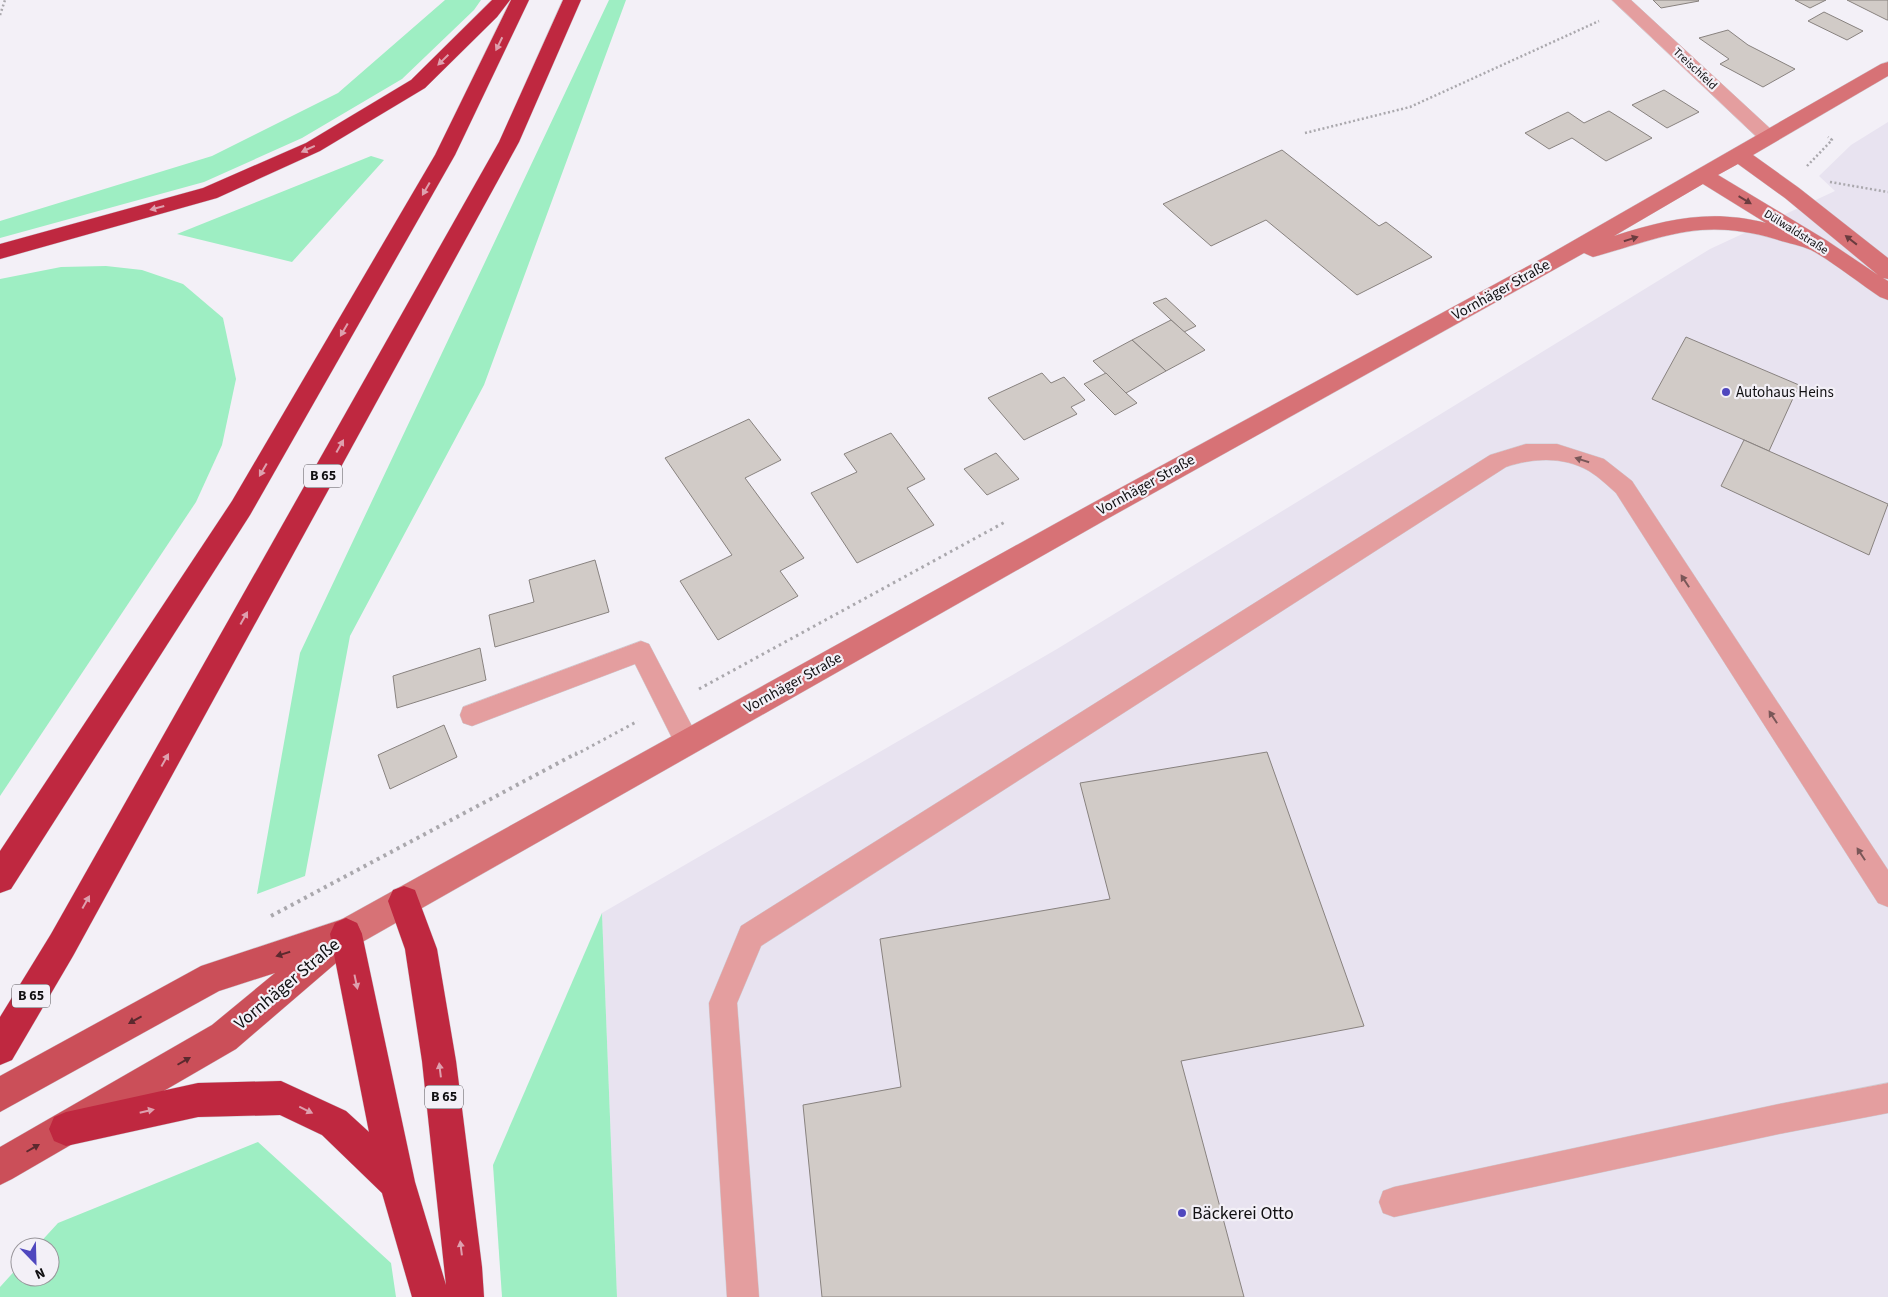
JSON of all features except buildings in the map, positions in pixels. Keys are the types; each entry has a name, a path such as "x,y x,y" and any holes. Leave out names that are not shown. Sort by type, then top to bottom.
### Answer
{"highway":[{"path":"0,252 210,193 313,147 418,84 491,13 501,0"},
{"path":"0,878 241,508 445,155 520,0"},
{"name":"B 65","path":"0,1048 62,945 509,142 572,0"},
{"name":"B 65","path":"404,902 421,949 439,1061 464,1267 464,1297"},
{"path":"346,934 397,1182 431,1297"},
{"path":"66,1129 198,1100 281,1098 334,1123 397,1182"}],"main road":[{"name":"Vornhäger Straße","path":"0,1095 212,978 346,934 1080,522 1551,263 1888,68"},
{"name":"Dülwaldstraße","path":"1738,154 1792,193 1881,264 1888,272"},
{"name":"Dülwaldstraße","path":"1703,175 1818,245 1888,292"},
{"path":"1551,263 1676,226 1708,222 1754,227 1818,245"},
{"name":"Vornhäger Straße","path":"0,1167 224,1037 346,934"}],"street":[{"name":"Treischfeld","path":"1625,4 1768,137"}],"lane":[{"path":"743,1297 723,1003 751,936 1498,461 1526,452 1557,452 1596,465 1624,488 1888,894"},
{"path":"472,716 641,651 670,705 687,742"},
{"path":"1394,1202 1780,1119 1888,1098"}],"path":[{"path":"0,15 5,0"},
{"path":"1306,133 1410,107 1625,4"},
{"path":"1822,180 1888,192"},
{"path":"268,918 670,705 1008,520"}],"shaded area":[{"path":"1888,122 1888,1297 617,1297 602,913 1057,649 1710,249 1835,191 1819,176 1851,145"}],"green space":[{"path":"445,0 481,0 474,10 402,79 302,138 204,182 0,238 0,221 212,156 338,93"},
{"path":"609,0 626,0 484,385 350,636 305,876 257,894 300,653"},
{"path":"371,156 384,160 292,262 177,234"},
{"path":"106,266 142,270 183,284 223,318 236,379 222,445 196,502 0,796 0,279 61,267"},
{"path":"602,913 617,1297 502,1297 493,1165"},
{"path":"258,1142 391,1263 396,1297 0,1297 0,1287 10,1276 10,1287 60,1287 60,1237 45,1237 58,1223"}],"place":[{"name":"Autohaus Heins","path":"1726,392"},
{"name":"Bäckerei Otto","path":"1182,1213"}]}
